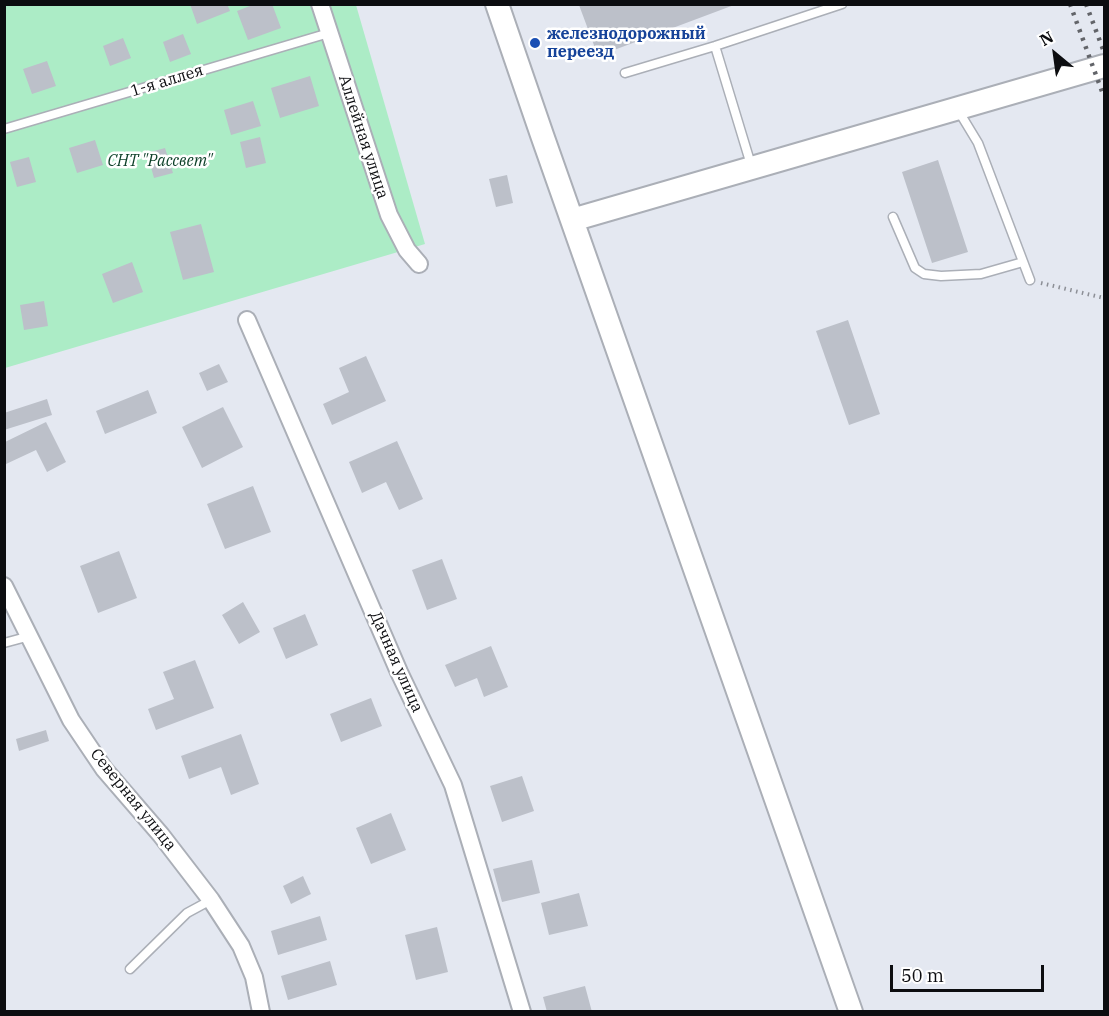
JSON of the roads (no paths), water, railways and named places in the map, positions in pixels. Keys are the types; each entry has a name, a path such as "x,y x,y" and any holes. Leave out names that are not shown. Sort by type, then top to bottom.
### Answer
{"street":[{"name":"Аллейная улица","path":"320,4 388,215 407,250 419,264"},
{"path":"497,4 851,1011"},
{"path":"572,220 1104,66"},
{"name":"Дачная улица","path":"247,320 399,672 453,785 522,1011"},
{"name":"Северная улица","path":"4,586 71,720 104,769 161,835 211,900 241,946 254,977 261,1011"}],"lane":[{"path":"625,72 715,46 842,4"},
{"name":"1-я аллея","path":"4,129 329,33"},
{"path":"715,46 752,168"},
{"path":"957,109 978,143 1030,280"},
{"path":"893,217 915,268 924,274 941,276 981,274 1023,262"},
{"path":"4,644 30,636"},
{"path":"130,969 187,913 211,900"}],"railway":[{"path":"1070,4 1104,97"},
{"path":"1086,4 1104,52"}],"place":[{"name":"железнодорожный переезд","path":"535,43"}],"park label":[{"name":"СНТ \"Рассвет\"","path":"160,161"}]}
